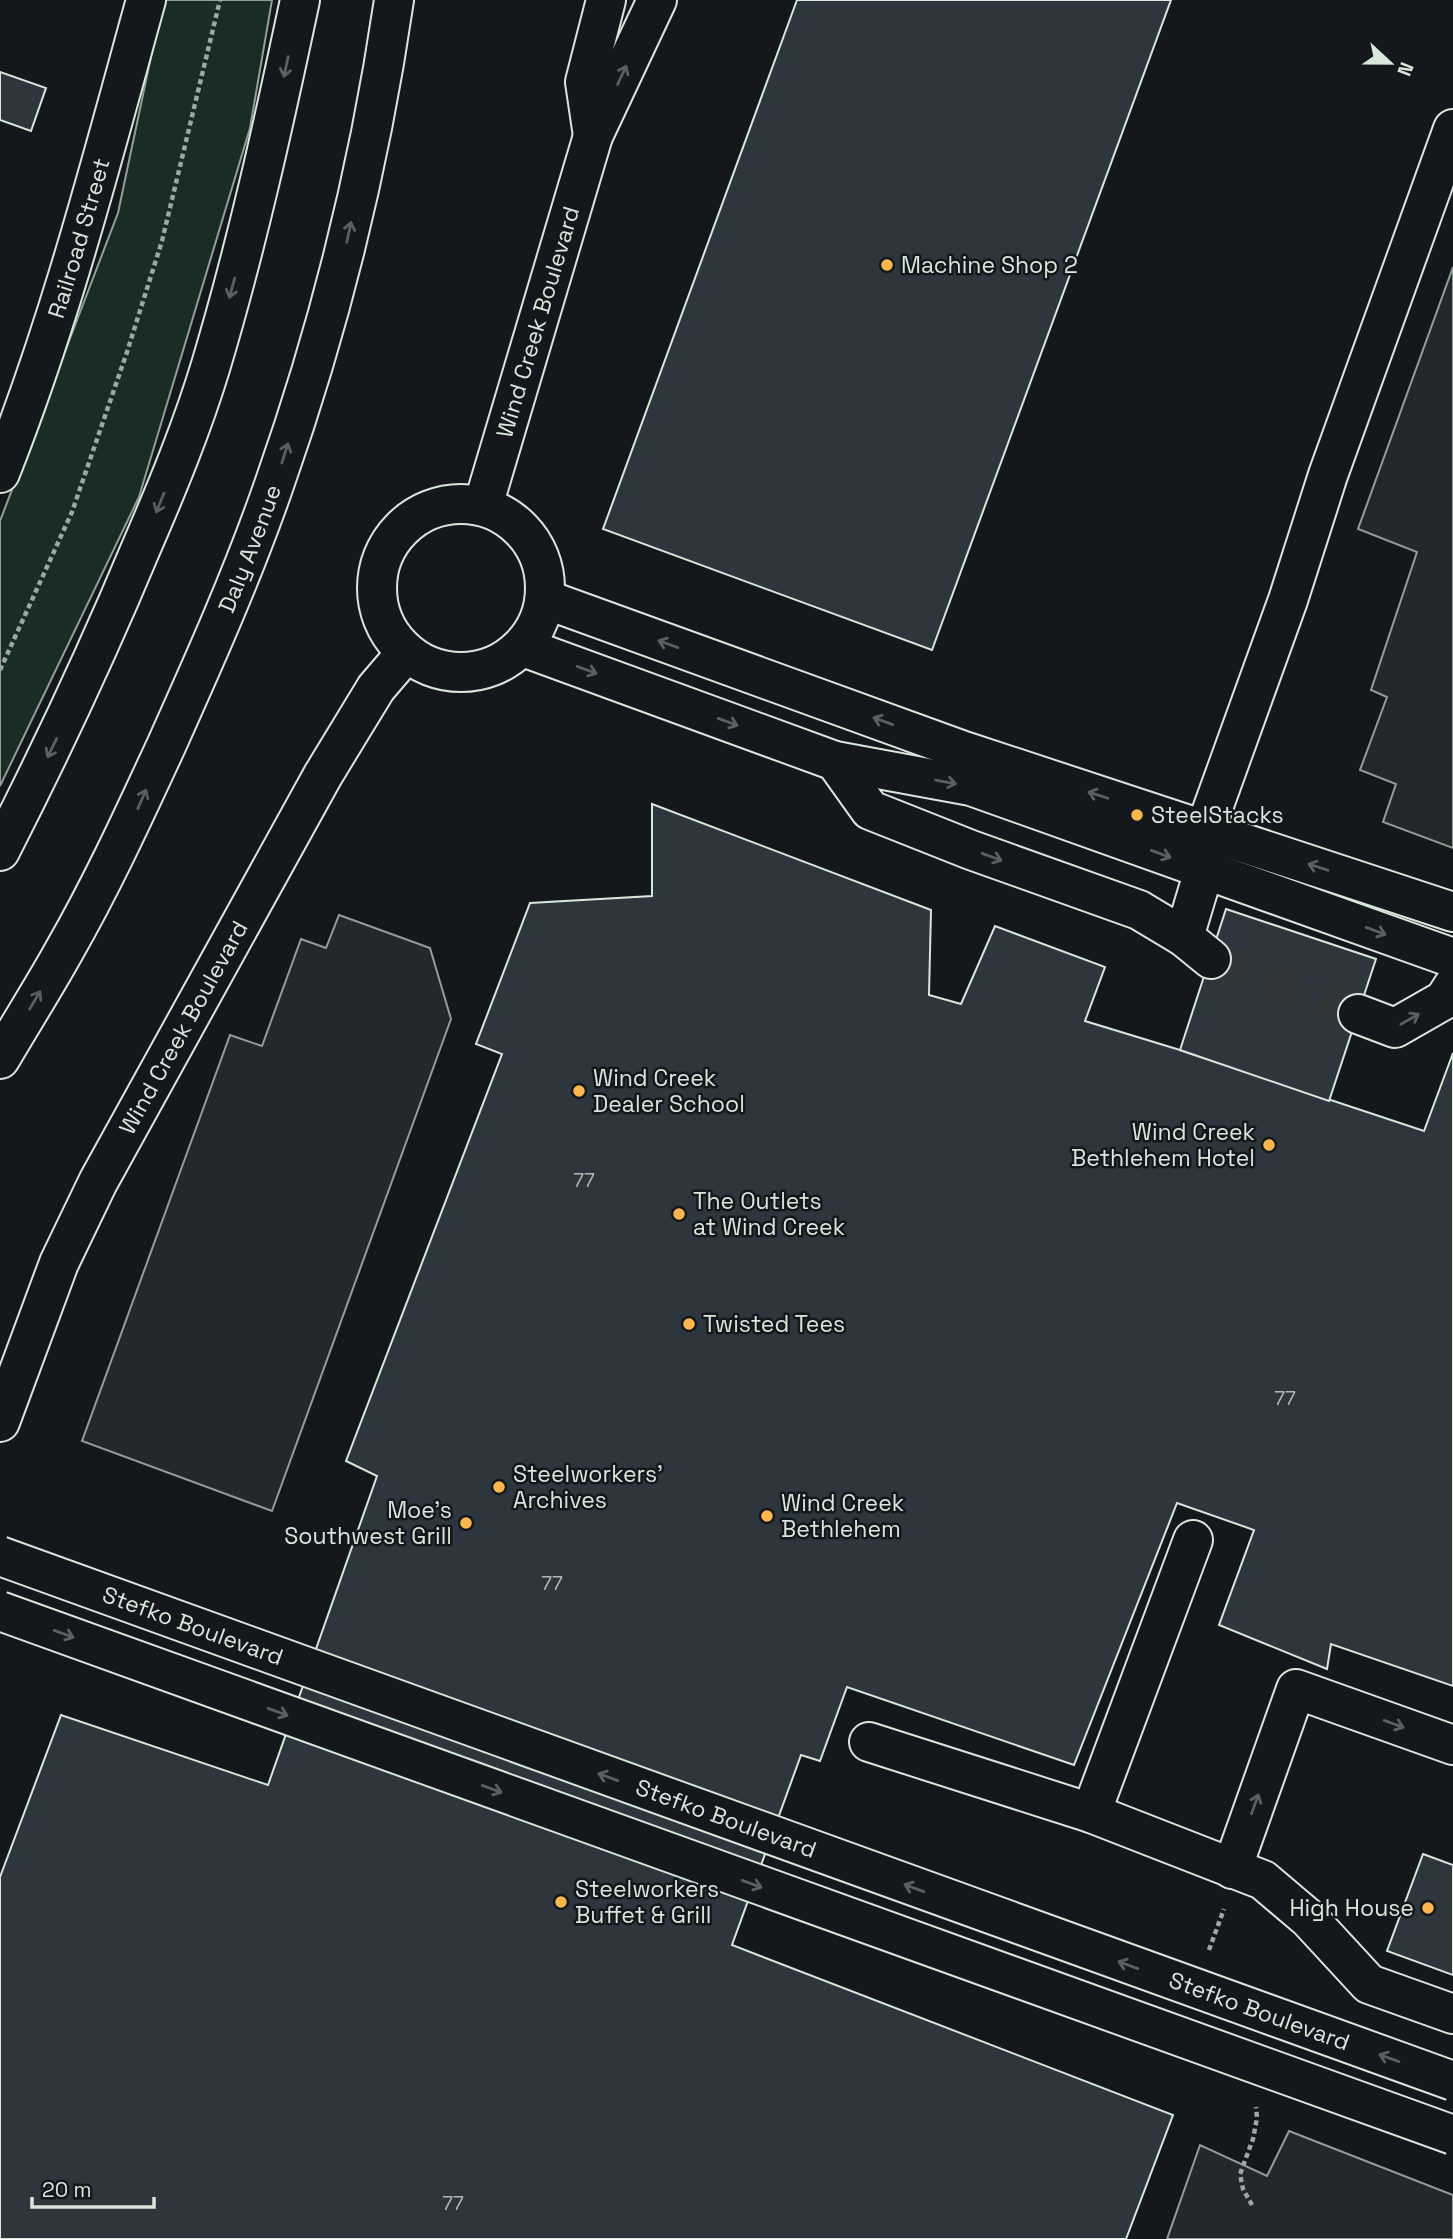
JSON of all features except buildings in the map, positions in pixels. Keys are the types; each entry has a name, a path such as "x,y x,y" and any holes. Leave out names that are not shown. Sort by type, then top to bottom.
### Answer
{"main road":[{"name":"Railroad Street","path":"0,473 56,317 146,0"},
{"path":"0,850 82,687 185,440 211,366 273,126 300,0"},
{"name":"Daly Avenue","path":"0,1059 65,950 135,815 195,682 253,543 317,356 333,298 372,126 394,0"},
{"name":"Wind Creek Boulevard","path":"593,136 585,82 606,0"},
{"name":"Wind Creek Boulevard","path":"483,506 593,136 657,0"},
{"path":"835,761 870,810 971,850 1139,910 1198,948 1204,869 1209,854 1210,816 1288,600 1328,475 1453,129"},
{"path":"458,503 483,506 505,516 524,532 537,552 545,575 545,599 538,625 523,646 503,662 478,672 453,673 427,667 406,653 389,634 379,611 376,586 381,561 393,538 410,520 433,508 458,503"},
{"path":"545,599 964,751 1453,912"},
{"path":"523,646 835,761 971,786 1453,958"},
{"name":"Wind Creek Boulevard","path":"0,1422 59,1263 98,1182 316,786 376,688 406,653"},
{"path":"1358,1014 1395,1028 1444,1000 1453,986"},
{"path":"1091,1813 1193,1540"},
{"name":"Stefko Boulevard","path":"0,1556 1453,2081"},
{"path":"0,1611 1453,2135"},
{"path":"1232,1868 1296,1689 1453,1745"},
{"path":"869,1742 1091,1813 1263,1880 1308,1919 1369,1984 1453,2014"}],"path":[{"path":"0,670 72,512 127,352 165,228 220,0"},
{"path":"1252,2206 1243,2189 1240,2174 1253,2139 1257,2118 1256,2097"}],"green space":[{"path":"163,0 272,0 250,128 139,497 0,786 0,521 118,213"}],"shaded area":[{"path":"1453,267 1453,848 1383,822 1396,784 1360,770 1387,697 1371,690 1417,552 1358,529"},
{"path":"339,915 430,948 451,1019 272,1511 82,1441 230,1035 262,1046 301,939 326,948"},
{"path":"1289,2131 1453,2195 1453,2239 1167,2239 1200,2145 1267,2176"}],"tunnel":[{"path":"1211,959 1358,1014"}],"place":[{"name":"Machine Shop 2","path":"887,265"},
{"name":"SteelStacks","path":"1137,815"},
{"name":"Wind Creek Dealer School","path":"579,1091"},
{"name":"Wind Creek Bethlehem Hotel","path":"1269,1145"},
{"name":"The Outlets at Wind Creek","path":"679,1214"},
{"name":"Twisted Tees","path":"689,1324"},
{"name":"Steelworkers' Archives","path":"499,1487"},
{"name":"Wind Creek Bethlehem","path":"767,1516"},
{"name":"Moe's Southwest Grill","path":"466,1523"},
{"name":"Steelworkers Buffet & Grill","path":"561,1902"},
{"name":"High House","path":"1428,1908"}]}
